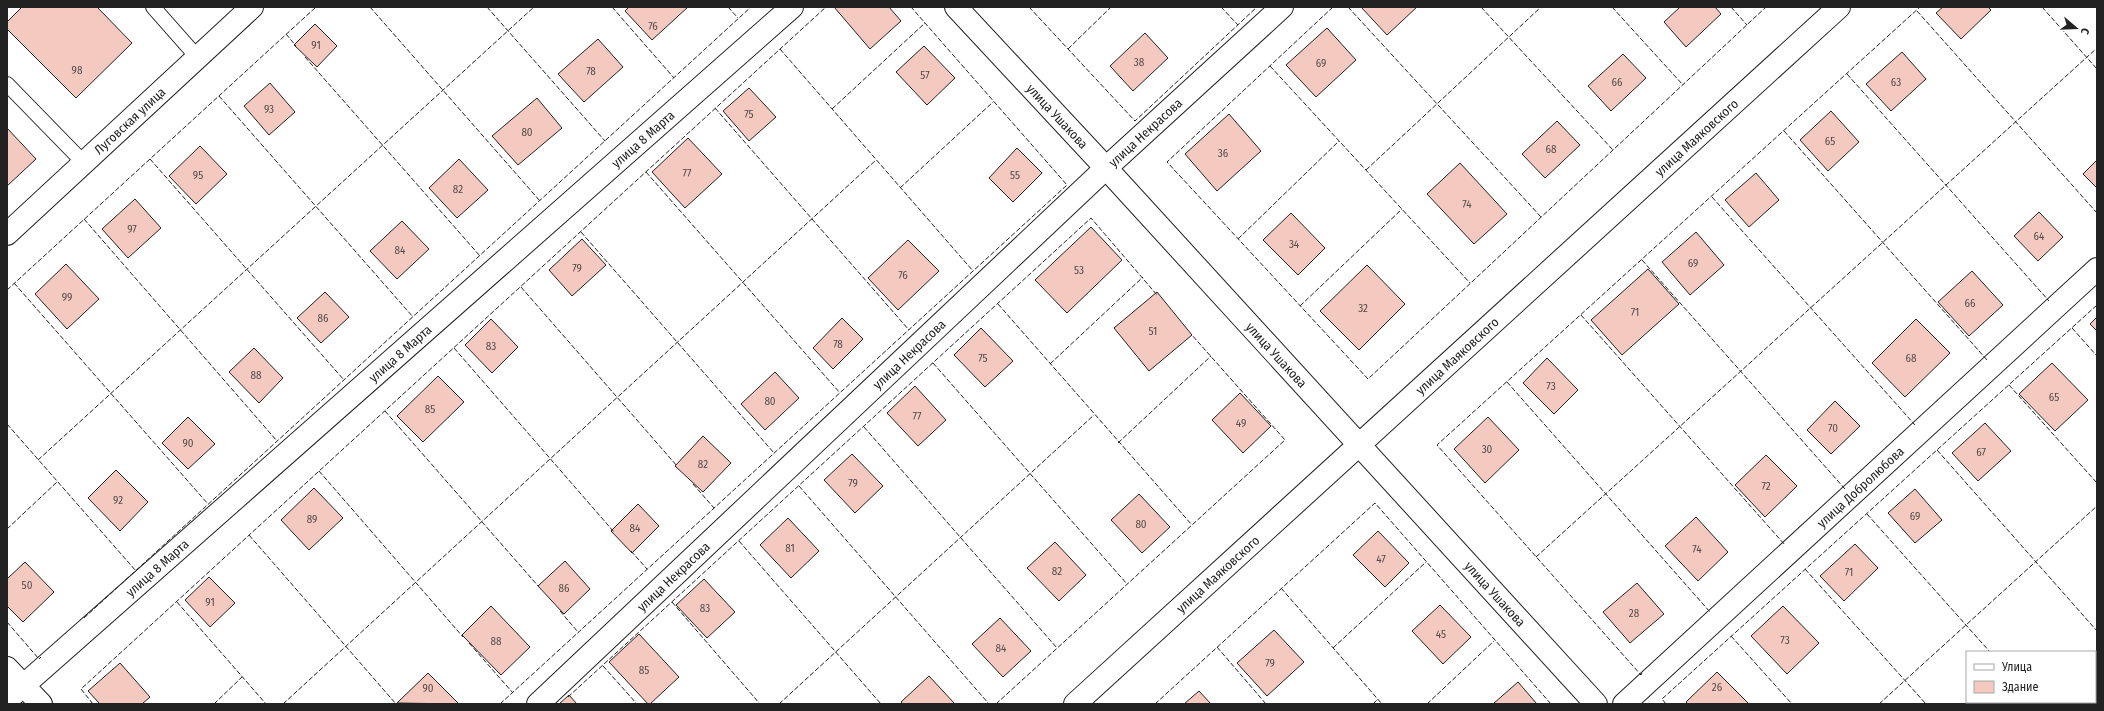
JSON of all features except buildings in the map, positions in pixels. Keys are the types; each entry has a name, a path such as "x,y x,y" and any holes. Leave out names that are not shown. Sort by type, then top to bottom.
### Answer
{"street":[{"name":"Луговская улица","path":"7,234 252,7"},
{"name":"улица 8 Марта","path":"7,700 792,7"},
{"name":"улица Ушакова","path":"956,7 1106,168 1596,704"},
{"name":"улица Некрасова","path":"538,704 1106,168 1282,7"},
{"name":"улица Маяковского","path":"1075,704 1839,7"},
{"name":"улица Добролюбова","path":"1624,704 2097,269"},
{"path":"7,668 41,704"}],"lane":[{"path":"153,7 198,58"},
{"path":"7,84 84,163"}],"fence":[{"path":"7,290 316,7"},
{"path":"370,7 540,201"},
{"path":"487,7 605,141"},
{"path":"38,460 534,7"},
{"path":"612,7 674,78"},
{"path":"728,7 738,18"},
{"path":"84,618 751,7"},
{"path":"93,704 81,689 826,7"},
{"path":"500,704 1067,185 911,7"},
{"path":"1029,7 1135,121 1257,7"},
{"path":"1068,49 1111,7"},
{"path":"1221,7 1238,25"},
{"path":"1333,7 1167,162 1368,379 1766,7"},
{"path":"1348,7 1541,217"},
{"path":"1481,7 1613,150"},
{"path":"1366,170 1541,7"},
{"path":"1612,7 1683,85"},
{"path":"1731,7 1747,25"},
{"path":"1642,673 1641,675 1437,445 1920,7"},
{"path":"2042,7 2097,69"},
{"path":"1917,11 2097,213"},
{"path":"832,109 925,23"},
{"path":"286,34 296,46"},
{"path":"1536,557 2097,48"},
{"path":"780,49 973,271"},
{"path":"305,57 480,256"},
{"path":"1270,66 1470,283"},
{"path":"1847,74 2049,301"},
{"path":"219,96 413,317"},
{"path":"900,188 993,102"},
{"path":"715,108 909,330"},
{"path":"1784,131 1987,360"},
{"path":"1238,239 1339,141"},
{"path":"150,159 344,380"},
{"path":"283,704 876,160"},
{"path":"646,172 840,393"},
{"path":"1712,197 1915,425"},
{"path":"1300,306 1402,209"},
{"path":"568,697 1091,218 1157,295"},
{"path":"84,219 277,441"},
{"path":"581,232 774,453"},
{"path":"1642,260 1845,489"},
{"path":"1050,364 1143,277"},
{"path":"14,283 208,504"},
{"path":"521,287 677,466"},
{"path":"998,304 1192,525"},
{"path":"1666,704 1662,699 2097,305"},
{"path":"1581,315 1785,545"},
{"path":"2072,328 2097,356"},
{"path":"996,704 1285,440 1191,334"},
{"path":"454,348 614,532"},
{"path":"1118,443 1211,356"},
{"path":"933,363 1127,584"},
{"path":"1507,382 1710,612"},
{"path":"2009,385 2097,483"},
{"path":"385,411 539,587"},
{"path":"779,704 1094,415"},
{"path":"7,424 136,571"},
{"path":"864,427 1057,648"},
{"path":"1937,450 2097,631"},
{"path":"319,471 463,637"},
{"path":"7,529 57,482"},
{"path":"693,484 714,508"},
{"path":"799,486 989,704"},
{"path":"1155,704 1375,503 1551,704"},
{"path":"1879,704 2097,506"},
{"path":"1867,514 1989,651"},
{"path":"249,535 396,704"},
{"path":"739,541 881,704"},
{"path":"631,551 647,569"},
{"path":"1333,648 1426,562"},
{"path":"1805,569 1926,704"},
{"path":"1281,588 1382,704"},
{"path":"177,602 266,704"},
{"path":"672,602 760,704"},
{"path":"560,611 578,632"},
{"path":"7,622 39,659 41,657"},
{"path":"1731,636 1792,704"},
{"path":"1427,704 1494,641"},
{"path":"469,643 513,693"},
{"path":"1217,647 1266,704"},
{"path":"603,666 637,704"},
{"path":"214,704 242,677"},
{"path":"1373,704 1378,699"}]}
